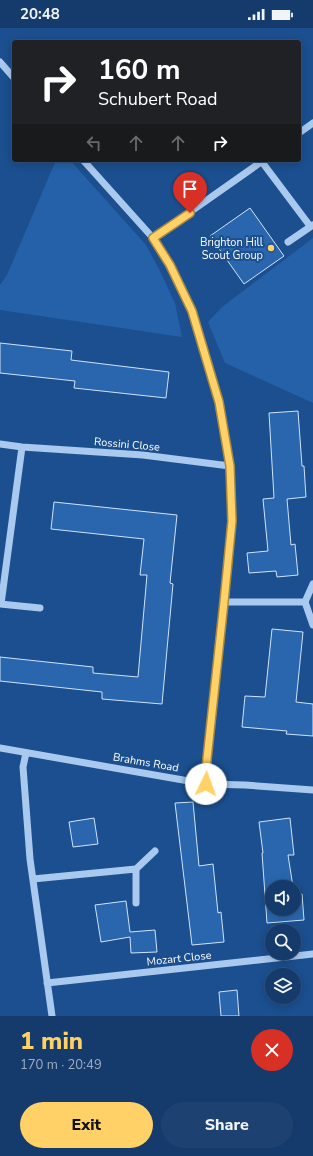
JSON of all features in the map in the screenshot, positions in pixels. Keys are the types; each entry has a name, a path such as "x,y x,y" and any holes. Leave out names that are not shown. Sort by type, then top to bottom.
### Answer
{"street":[{"path":"0,62 12,76"},
{"path":"301,132 313,123"},
{"path":"85,162 153,238 170,265 192,311 219,402 230,466 232,521 207,759 206,784"},
{"path":"153,238 262,162"},
{"path":"264,162 312,225 288,242"},
{"name":"Rossini Close","path":"0,444 22,447 143,455 230,466"},
{"path":"22,447 0,604 40,608"},
{"path":"313,584 305,602 313,626"},
{"path":"224,602 305,602"},
{"name":"Brahms Road","path":"0,748 206,784 313,790"},
{"path":"26,753 23,767 30,859 52,1016"},
{"path":"33,879 136,869 155,851"},
{"path":"136,869 136,903"},
{"name":"Mozart Close","path":"47,983 313,954"}],"shaded area":[{"path":"55,162 72,162 146,245 175,303 182,337 0,310 0,285 7,275"},
{"path":"313,238 313,403 225,363 208,322 222,307"}],"building":[{"name":"Brighton Hill Scout Group","path":"250,208 284,256 244,284 210,236"},
{"path":"0,343 72,351 71,360 169,372 166,398 74,388 75,381 0,373"},
{"path":"298,411 306,497 287,499 291,545 295,544 298,575 277,577 276,571 249,573 247,553 268,551 263,499 274,498 269,413"},
{"path":"54,502 177,515 170,583 173,584 162,704 102,699 102,692 0,681 0,657 93,667 93,673 138,677 147,575 140,575 144,539 51,529"},
{"path":"272,629 303,632 296,702 313,704 313,736 286,734 287,731 242,727 245,696 265,697"},
{"path":"193,802 199,866 213,864 218,913 221,912 224,942 192,945 175,803"},
{"path":"94,818 98,844 73,847 69,822"},
{"path":"290,818 294,855 288,855 292,880 265,880 265,895 263,853 259,822"},
{"path":"302,894 304,920 267,923 266,916 301,916"},
{"path":"126,901 130,932 155,930 157,952 131,953 130,937 101,942 95,905"},
{"path":"237,990 239,1016 221,1016 219,992"}],"place":[{"name":"Brighton Hill Scout Group","path":"271,248"}],"route":[{"path":"190,213 153,238 170,265 192,311 219,402 230,466 232,521 207,759 206,784"}]}
